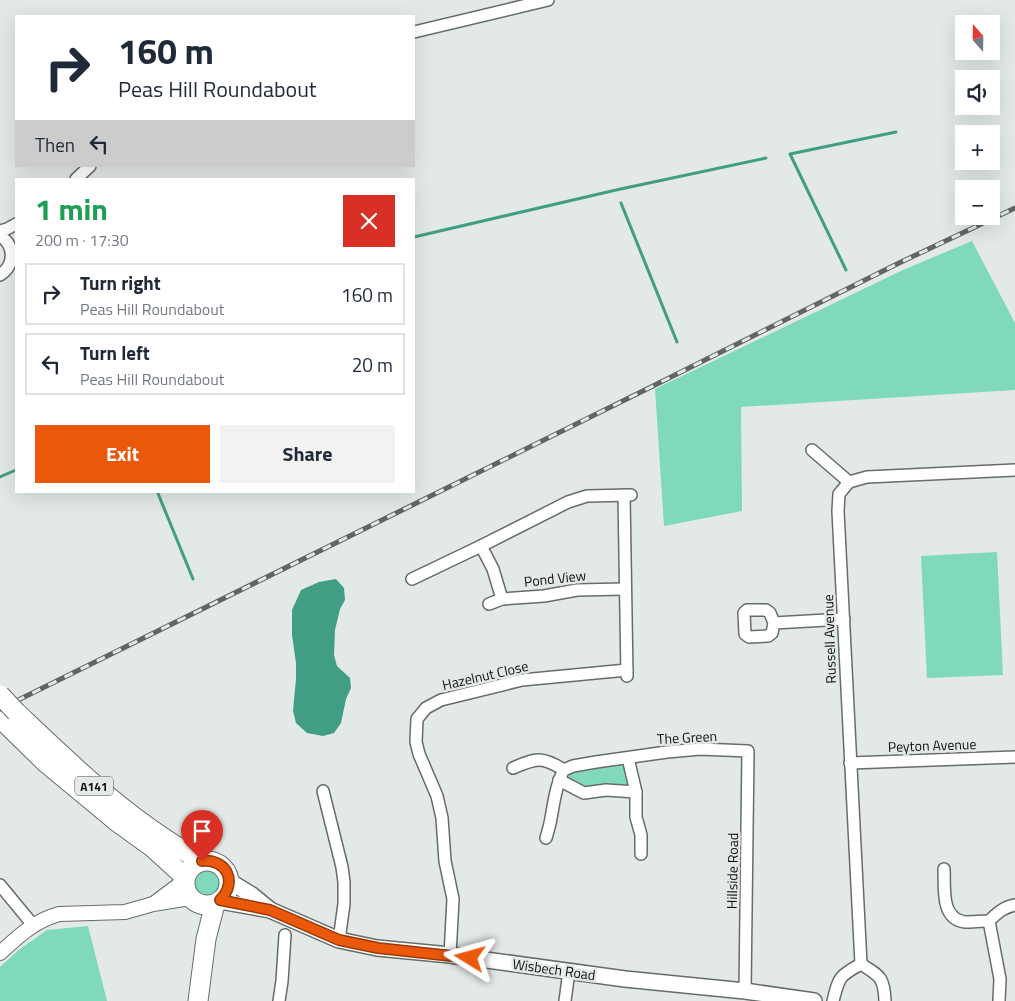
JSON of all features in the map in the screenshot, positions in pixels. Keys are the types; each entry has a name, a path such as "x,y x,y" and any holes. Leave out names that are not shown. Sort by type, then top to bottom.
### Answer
{"highway":[{"name":"A141","path":"0,695 6,717 46,763 116,821 152,847 199,894"},
{"name":"A141","path":"6,717 144,826 180,850 202,861 215,862 221,866 229,881"},
{"path":"198,1001 206,939 199,894 191,867 202,861"},
{"path":"199,894 225,895 229,881"}],"main road":[{"name":"Wisbech Road","path":"229,881 252,895 270,910"},
{"name":"Wisbech Road","path":"199,894 270,910 339,940 378,948 450,955 814,1001"}],"street":[{"path":"415,32 548,0"},
{"path":"77,178 89,167"},
{"path":"0,231 15,225"},
{"path":"0,236 14,252 8,268 0,275"},
{"path":"812,450 849,482 867,477 1015,470"},
{"name":"Russell Avenue","path":"849,482 840,494 838,511 861,964"},
{"path":"412,579 568,502 587,496 627,495 625,589"},
{"path":"481,546 493,568 502,599"},
{"name":"Pond View","path":"489,604 502,599 544,596 577,590 625,589"},
{"name":"Hazelnut Close","path":"450,955 453,899 445,861 442,818 437,796 419,754 416,742 417,719 426,708 441,700 522,680 627,673 625,589"},
{"path":"774,623 844,619"},
{"name":"The Green","path":"561,775 573,766 667,752 700,750 748,751"},
{"name":"Hillside Road","path":"745,991 748,751"},
{"name":"Peyton Avenue","path":"850,763 1015,757"},
{"path":"628,758 636,792 636,817 641,835 641,854"},
{"path":"513,768 528,761 539,759 551,762 561,775 584,793 606,790 636,792"},
{"path":"546,838 561,775"},
{"path":"323,791 344,882 344,904 339,940"},
{"path":"944,869 946,905 948,912 953,917 964,922 989,921 998,912 1015,905"},
{"path":"0,885 33,925"},
{"path":"0,953 33,925 59,914 125,912 199,894"},
{"path":"989,921 1000,979 999,1001"},
{"path":"279,1001 285,934"},
{"path":"833,1001 842,975 861,964 879,975 884,988 885,1001"},
{"path":"565,1001 569,971"}],"shaded area":[{"path":"972,241 1015,323 1015,390 741,407 742,511 664,526 655,389 903,270"},
{"path":"997,552 1003,675 927,678 921,556"},
{"path":"336,579 344,588 345,600 340,609 335,630 334,655 337,666 350,678 351,688 346,699 341,723 334,733 323,736 307,733 296,723 293,711 296,663 292,635 292,610 301,590 319,582"},
{"path":"618,763 626,770 630,787 585,788 575,784 569,776 574,771"},
{"path":"206,870 215,874 219,883 215,892 206,896 197,892 193,883 197,874"},
{"path":"88,926 107,1001 0,1001 0,967 20,949 47,930"}],"waterway":[{"path":"846,270 790,154 896,132"},
{"path":"415,237 616,190 766,158"},
{"path":"621,203 677,342"},
{"path":"0,477 15,470"},
{"path":"158,493 193,579"}],"railway":[{"path":"0,709 899,263 1015,208"}],"route":[{"path":"202,861 215,862 221,866 228,876 228,888 220,900 270,910 339,940 378,948 470,958"}]}
